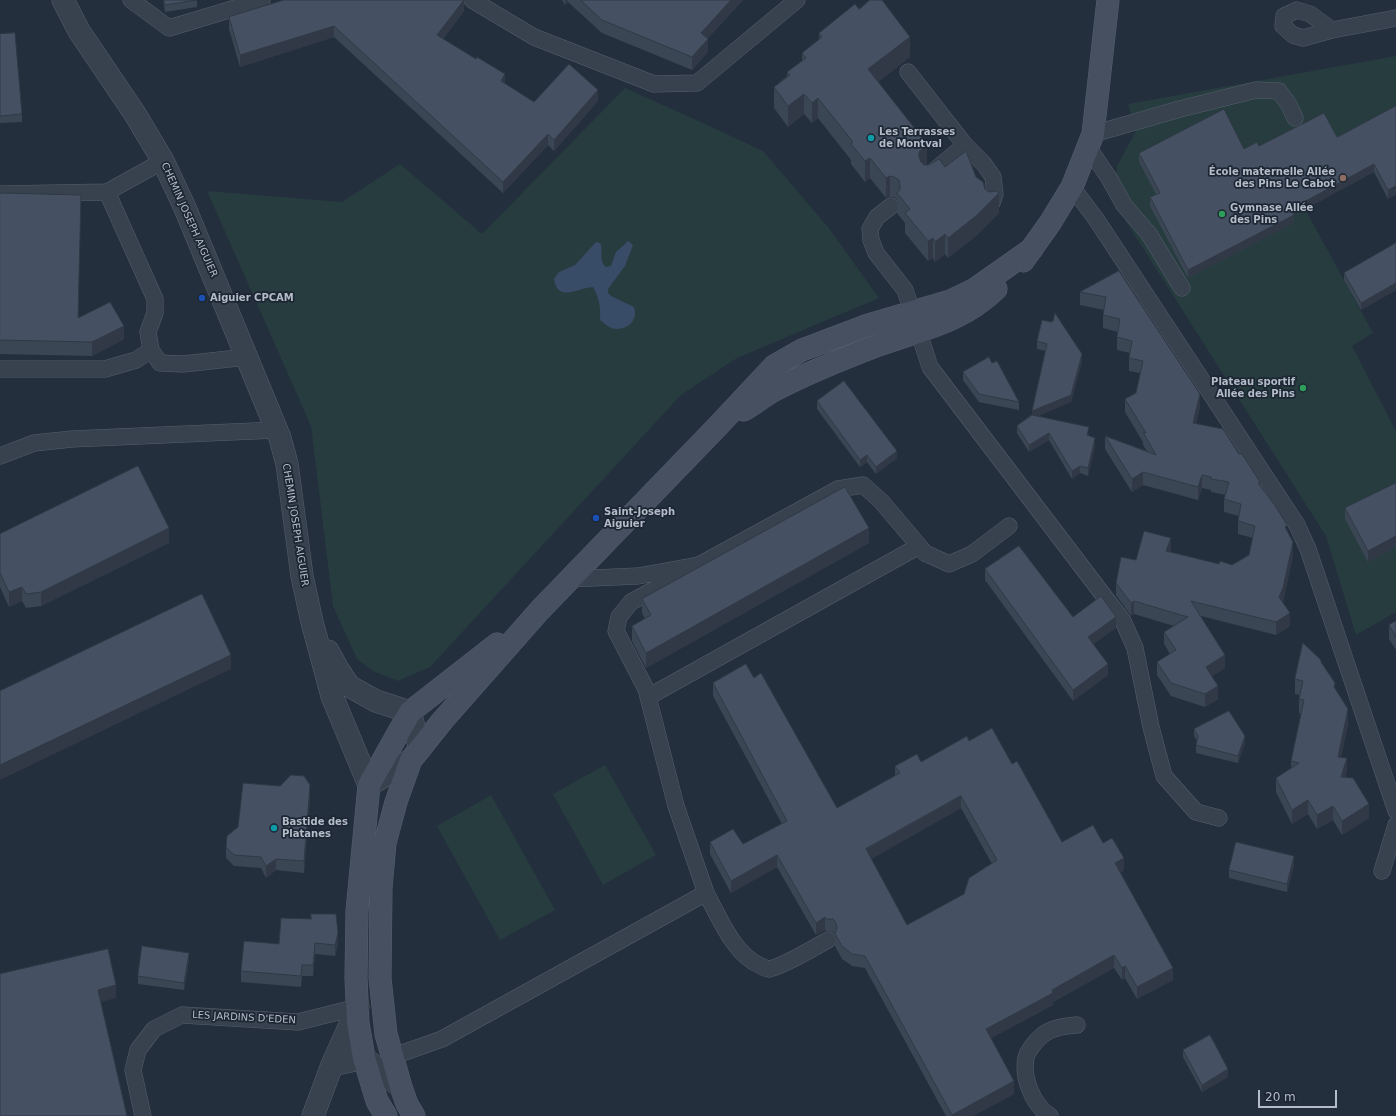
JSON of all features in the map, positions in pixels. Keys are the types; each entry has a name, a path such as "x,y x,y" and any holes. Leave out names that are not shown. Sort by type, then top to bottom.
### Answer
{"street":[{"name":"CHEMIN JOSEPH AIGUIER","path":"63,0 79,31 135,114 163,160 185,208 277,430 287,464 302,576 312,622 332,696 369,785"},
{"path":"716,428 775,390 812,372 876,346 918,333 958,316 985,299 1017,268 1050,223 1072,187 1090,140 1108,0"},
{"path":"414,1116 407,1104 391,1056 386,1034 380,978 381,888 385,843 396,802 416,754 448,714 540,610 774,366 809,347 868,324 950,301 975,289 1032,249"},
{"path":"386,1116 377,1101 364,1058 358,1023 356,978 357,911 369,785 410,712 540,610"},
{"name":"CHEMIN JOSEPH AIGUIER","path":"312,622 349,686 376,701 410,712"},
{"path":"410,712 416,754"},
{"path":"369,785 416,754"},
{"path":"313,1116 332,1065 358,1007"},
{"path":"332,1065 364,1058 401,1086"}],"lane":[{"path":"131,0 169,28 254,1"},
{"path":"472,0 534,37 654,84 697,83 797,0"},
{"path":"1332,30 1396,18"},
{"path":"908,72 965,145 984,164 993,177 995,194 992,203"},
{"path":"1182,288 1149,234 1124,205 1090,140 1180,109 1256,90 1279,91 1289,105 1295,118"},
{"path":"928,176 965,145"},
{"path":"0,194 107,192 163,160"},
{"path":"1072,187 1096,219 1297,525 1308,549 1396,811"},
{"path":"107,192 155,299 154,313 148,332 151,350 160,363 183,364 247,357"},
{"path":"891,206 877,217 870,229 870,240 876,253 905,290 930,368 1078,563 1124,621 1135,648 1151,727 1164,776 1196,812 1219,818"},
{"path":"0,369 105,369 136,360 151,350"},
{"path":"0,456 34,443 72,439 277,430"},
{"path":"828,940 780,965 768,969 751,962 738,947 722,924 706,893 676,806 646,689 616,631 619,617 631,602 838,489 863,485 881,501 925,554 950,564 972,554 1009,526"},
{"path":"648,697 919,546"},
{"path":"570,579 638,576 699,565"},
{"path":"1382,871 1396,826"},
{"path":"391,1056 442,1039 706,893"},
{"name":"LES JARDINS D'EDEN","path":"143,1116 133,1070 138,1050 154,1029 182,1015 298,1022 358,1007"},
{"path":"1050,1116 1046,1114 1033,1098 1026,1076 1026,1057 1036,1042 1044,1034 1059,1027 1077,1025"}],"green space":[{"name":"Plateau sportif Allée des Pins","path":"1396,56 1396,114 1305,209 1373,333 1352,346 1396,431 1396,612 1356,635 1326,536 1101,182 1116,174 1117,166 1136,131 1128,104"},
{"path":"625,88 763,151 828,227 879,298 737,358 681,395 430,667 398,681 373,671 357,659 333,606 311,426 207,191 342,202 400,164 482,234"},
{"path":"605,765 656,855 603,885 553,794"},
{"path":"491,795 555,910 500,940 437,826"}],"water":[{"path":"628,241 633,245 625,266 608,289 608,293 611,296 634,307 635,312 633,321 630,325 621,329 616,329 611,328 600,320 599,303 593,287 564,292 560,291 556,286 554,279 559,272 575,265 596,242 600,243 601,246 602,261 606,267 611,266 616,252"}],"building":[{"path":"164,0 197,0 165,5"},
{"path":"284,0 464,0 437,35 476,59 477,57 505,74 501,81 534,102 569,64 598,90 554,140 548,134 503,182 334,26 240,55 229,17"},
{"path":"581,0 731,0 701,33 708,39 692,57 602,20"},
{"name":"Les Terrasses de Montval","path":"870,0 882,0 910,37 868,69 927,144 919,152 921,162 924,165 929,165 939,159 945,167 966,151 976,177 983,182 985,189 989,192 996,191 999,193 976,216 948,238 945,234 935,242 933,238 928,241 905,213 910,209 897,193 900,190 899,180 890,176 886,178 870,158 865,161 851,144 853,142 818,98 812,103 804,94 788,106 774,87 790,75 787,72 806,58 802,53 822,37 819,33 855,4 859,9"},
{"path":"15,33 22,114 0,116 0,34"},
{"path":"1396,106 1396,186 1388,190 1374,164 1291,209 1294,215 1188,270 1150,197 1160,193 1139,153 1224,109 1244,149 1257,142 1259,146 1324,113 1337,137"},
{"path":"0,193 81,195 78,318 110,302 124,326 92,342 0,340"},
{"path":"1396,243 1396,283 1361,303 1344,273"},
{"path":"1119,271 1200,394 1193,423 1223,429 1239,454 1242,454 1260,482 1258,483 1274,504 1287,525 1285,527 1293,542 1283,588 1279,597 1290,613 1276,622 1191,601 1225,655 1206,667 1218,686 1205,694 1171,683 1157,662 1176,650 1164,632 1188,617 1134,601 1131,603 1116,583 1121,557 1136,560 1144,531 1171,538 1166,551 1219,564 1220,561 1232,565 1249,555 1255,526 1238,521 1241,504 1224,499 1229,482 1211,479 1211,477 1202,475 1198,487 1143,472 1132,479 1105,436 1156,455 1143,432 1146,433 1125,399 1136,393 1143,361 1129,358 1132,341 1117,337 1120,319 1103,315 1106,297 1080,292"},
{"path":"1055,313 1082,354 1071,395 1032,411 1047,344 1037,341 1042,320 1053,321"},
{"path":"989,357 992,363 997,361 1019,402 979,394 963,372"},
{"path":"844,381 897,451 876,467 867,455 860,460 817,401"},
{"path":"1032,415 1089,427 1087,435 1095,438 1088,468 1080,466 1072,471 1049,433 1029,445 1017,426"},
{"path":"138,466 169,528 41,592 26,594 22,587 9,592 0,573 0,534"},
{"path":"1396,483 1396,536 1368,551 1345,508"},
{"path":"845,487 869,528 646,653 632,626 651,615 642,599"},
{"path":"1019,546 1073,617 1101,596 1116,617 1088,637 1108,664 1073,690 985,569"},
{"path":"202,594 231,655 0,765 0,691"},
{"path":"1396,621 1396,637 1389,625"},
{"path":"1303,643 1321,660 1335,683 1334,687 1348,709 1338,757 1347,758 1341,777 1353,778 1369,804 1342,821 1333,806 1317,815 1308,800 1292,810 1276,778 1299,763 1291,761 1304,700 1299,699 1303,681 1295,679"},
{"path":"746,664 754,678 761,673 837,808 900,773 895,766 917,754 921,762 967,736 969,741 992,728 1012,764 1017,761 1062,842 1093,825 1103,843 1112,838 1124,858 1115,863 1173,968 1137,987 1125,966 1122,968 1114,955 1052,990 1053,993 986,1029 1014,1081 952,1115 865,956 852,954 842,946 835,934 837,928 833,919 826,919 825,917 816,923 777,855 731,881 710,842 733,829 743,844 787,821 713,683","holes":["961,796 997,860 969,878 964,894 907,925 866,849"]},
{"path":"1229,711 1245,736 1238,756 1196,745 1198,736 1194,729"},
{"name":"Bastide des Platanes","path":"291,775 304,776 310,785 304,861 276,859 266,866 261,857 234,855 226,847 227,836 238,827 243,783 280,786"},
{"path":"1236,842 1294,856 1287,884 1229,870"},
{"path":"311,914 336,914 338,933 335,945 315,943 313,965 302,965 301,976 241,971 244,941 279,944 281,918 311,919"},
{"path":"142,946 189,953 184,983 138,976"},
{"path":"108,949 116,985 98,990 127,1116 0,1116 0,974"},
{"path":"1210,1035 1228,1069 1202,1085 1183,1050"}],"place":[{"name":"Les Terrasses de Montval","path":"871,138"},
{"name":"École maternelle Allée des Pins Le Cabot","path":"1343,178"},
{"name":"Gymnase Allée des Pins","path":"1222,214"},
{"name":"Aiguier CPCAM","path":"202,298"},
{"name":"Plateau sportif Allée des Pins","path":"1303,388"},
{"name":"Saint-Joseph Aiguier","path":"596,518"},
{"name":"Bastide des Platanes","path":"274,828"}]}
